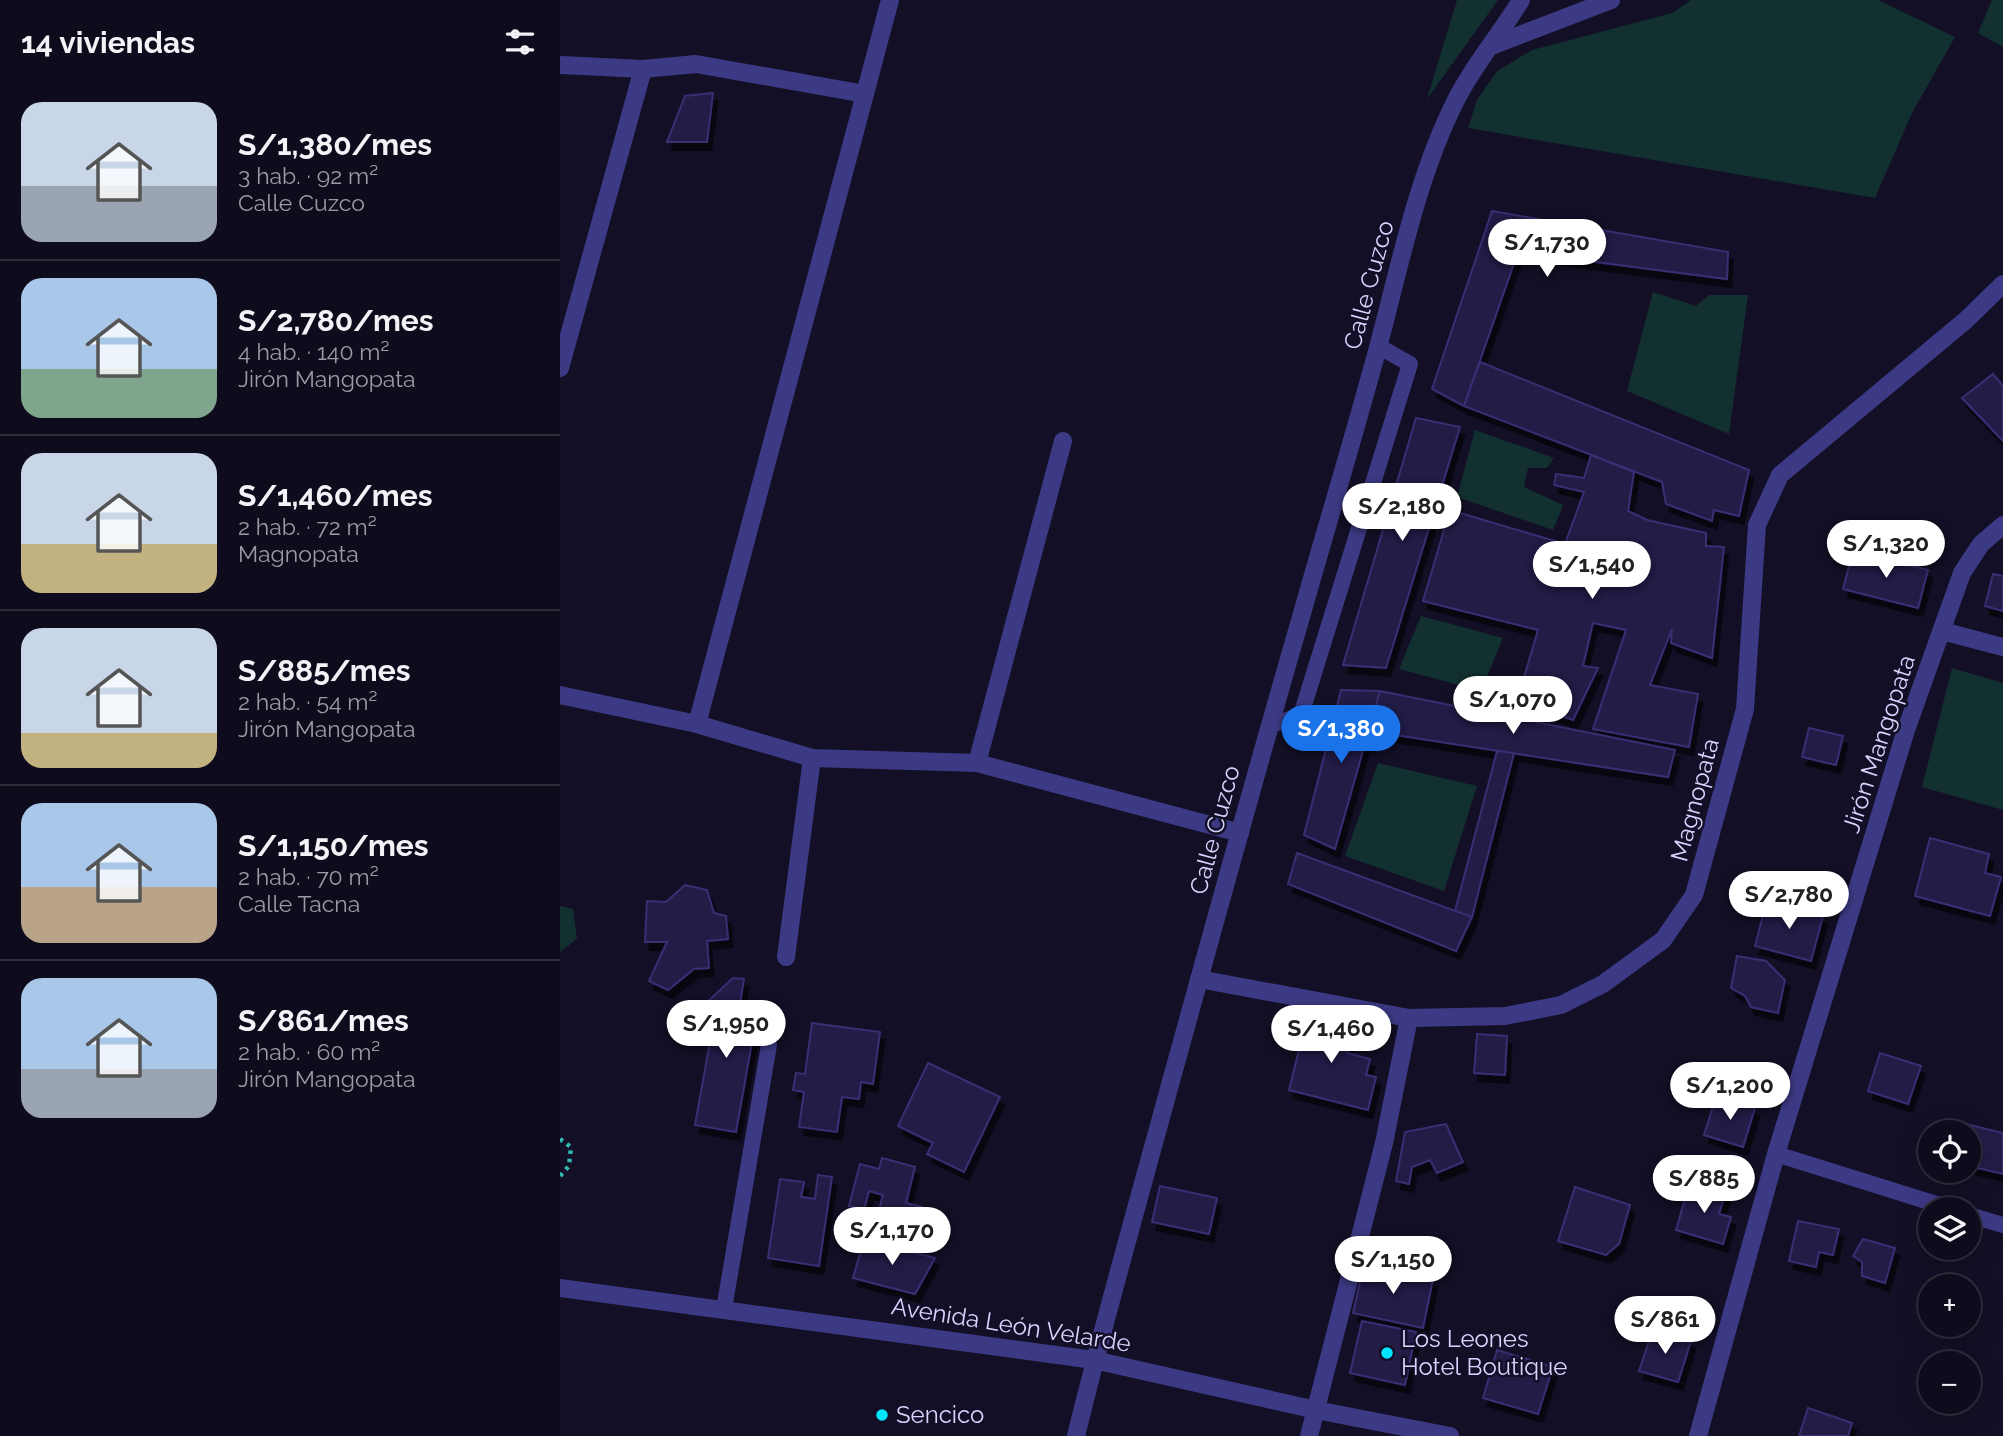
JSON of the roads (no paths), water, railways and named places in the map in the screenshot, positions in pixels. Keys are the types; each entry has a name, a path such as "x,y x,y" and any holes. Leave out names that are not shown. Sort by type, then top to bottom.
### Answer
{"street":[{"path":"697,724 890,0"},
{"name":"Calle Cuzco","path":"1076,1436 1094,1360 1269,726 1378,346 1418,194 1455,101 1521,0"},
{"path":"1488,47 1611,0"},
{"path":"560,65 643,69 696,64 865,94"},
{"path":"560,368 643,69"},
{"name":"Magnopata","path":"1199,979 1409,1018 1506,1016 1561,1005 1604,984 1663,940 1694,895 1745,709 1757,525 1780,475 1966,320 2003,284"},
{"path":"977,763 1063,442"},
{"name":"Jirón Mangopata","path":"1698,1436 1776,1154 1906,730 1962,573 1980,544 2003,526"},
{"path":"1942,631 2003,647"},
{"path":"560,695 697,724 812,758 977,763 1240,833"},
{"path":"786,957 812,758"},
{"path":"1309,1436 1384,1143 1409,1018"},
{"name":"Avenida León Velarde","path":"560,1288 1094,1360 1315,1410 1450,1436"}],"lane":[{"path":"1269,726 1301,715 1410,364 1378,346"},
{"path":"724,1309 769,1045"},
{"path":"1776,1154 1918,1198"},
{"path":"1981,1218 2003,1225"}],"place":[{"name":"Los Leones Hotel Boutique","path":"1387,1353"},
{"name":"Sencico","path":"882,1415"}]}
